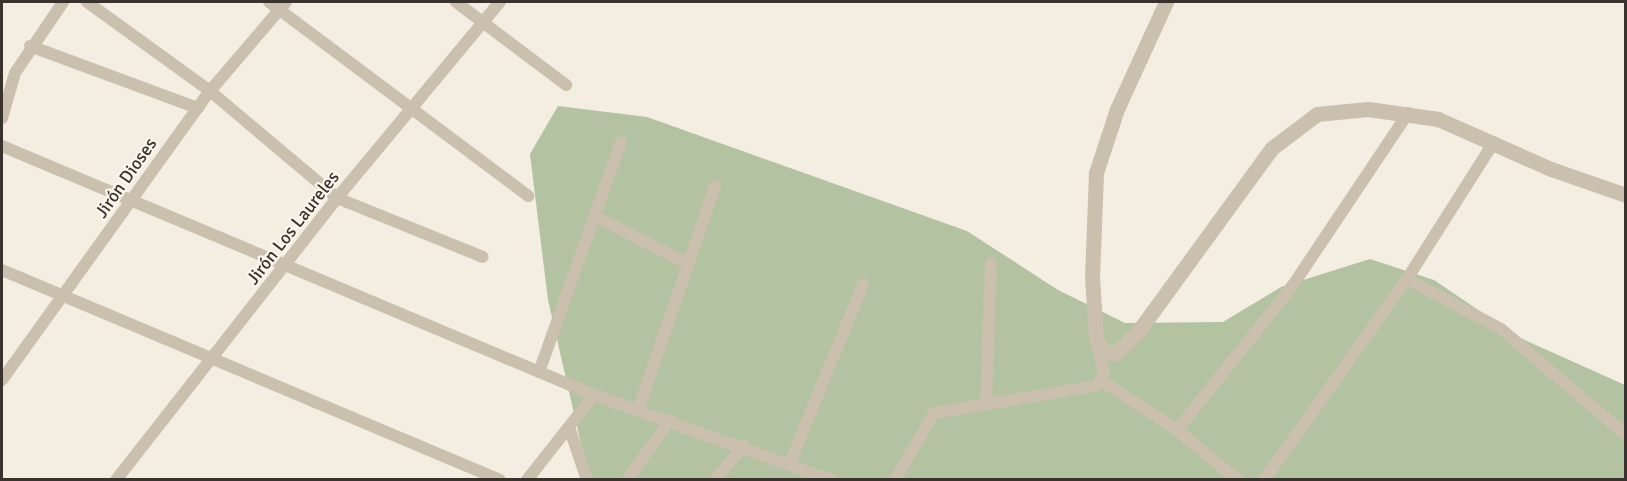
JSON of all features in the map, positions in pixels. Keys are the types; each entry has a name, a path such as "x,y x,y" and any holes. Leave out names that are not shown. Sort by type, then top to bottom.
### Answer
{"street":[{"path":"2,118 15,73 30,46 63,2"},
{"path":"87,2 210,91 337,198 483,257"},
{"path":"269,2 283,6 528,196"},
{"path":"456,2 566,85"},
{"name":"Jirón Los Laureles","path":"116,480 285,268 337,198 414,109 500,2"},
{"path":"1102,381 1092,277 1096,173 1117,109 1166,2"},
{"name":"Jirón Dioses","path":"2,380 64,297 210,91 283,6"},
{"path":"30,46 198,108"},
{"path":"1098,348 1116,353 1126,346 1272,148 1295,127 1317,114 1368,109 1438,119 1551,169 1626,195"},
{"path":"1178,430 1293,285 1408,113"},
{"path":"539,372 621,142"},
{"path":"1264,480 1407,279 1494,142"},
{"path":"2,146 285,268 594,395 744,445 790,463 806,475 832,480"},
{"path":"638,410 715,186"},
{"path":"595,216 688,264"},
{"path":"986,404 991,263"},
{"path":"2,270 500,480"},
{"path":"1407,279 1501,329 1626,435"},
{"path":"790,463 863,284"},
{"path":"1102,381 1178,430 1238,480"},
{"path":"895,480 934,413 1088,388 1102,381"},
{"path":"527,480 594,395"},
{"path":"627,480 670,420"},
{"path":"569,427 587,480"},
{"path":"715,480 744,445"}],"green space":[{"path":"558,106 647,117 967,231 1058,290 1125,323 1223,322 1281,287 1370,259 1434,280 1518,337 1625,385 1625,479 589,479 548,300 530,154"}]}
